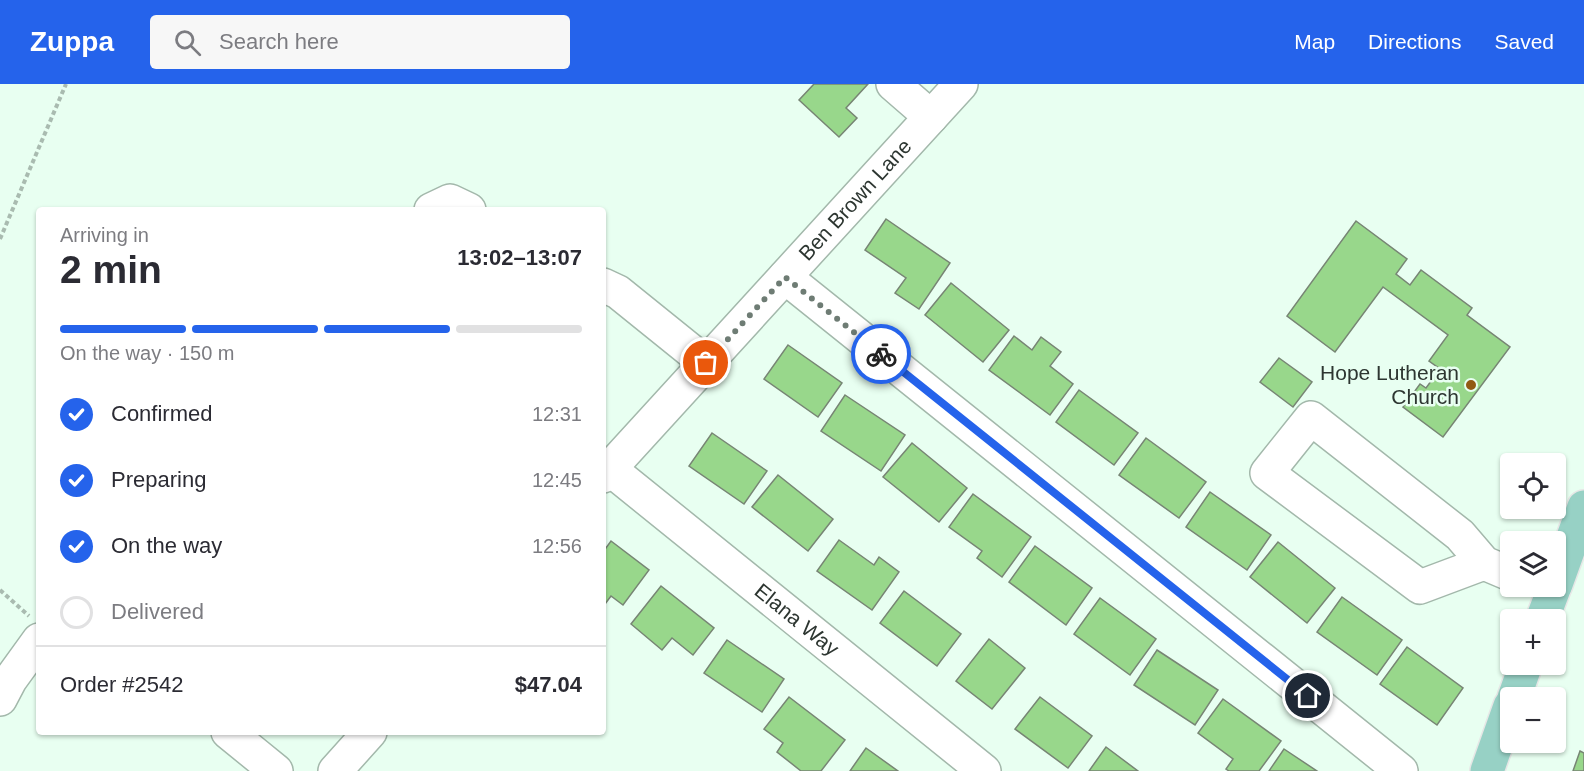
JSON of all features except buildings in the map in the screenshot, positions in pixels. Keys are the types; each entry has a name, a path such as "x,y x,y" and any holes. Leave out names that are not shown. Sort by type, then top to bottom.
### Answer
{"main road":[{"path":"1566,550 1584,507"},
{"path":"1487,771 1500,734"}],"street":[{"path":"893,84 931,117"},
{"name":"Ben Brown Lane","path":"607,473 961,84"},
{"path":"785,277 1401,771"},
{"path":"606,286 618,292 706,363"},
{"path":"1311,418 1460,535 1497,568 1420,587 1267,473 1311,418"},
{"name":"Elana Way","path":"607,473 984,771"},
{"path":"0,699 35,629"},
{"path":"232,735 276,771"},
{"path":"335,771 367,735"}],"path":[{"path":"0,239 66,84"},
{"path":"0,590 35,629"}],"way so far":[{"path":"706,363 785,277 881,354"}],"place":[{"name":"Hope Lutheran Church","path":"1471,385"}],"route":[{"path":"881,354 1308,696"}]}
